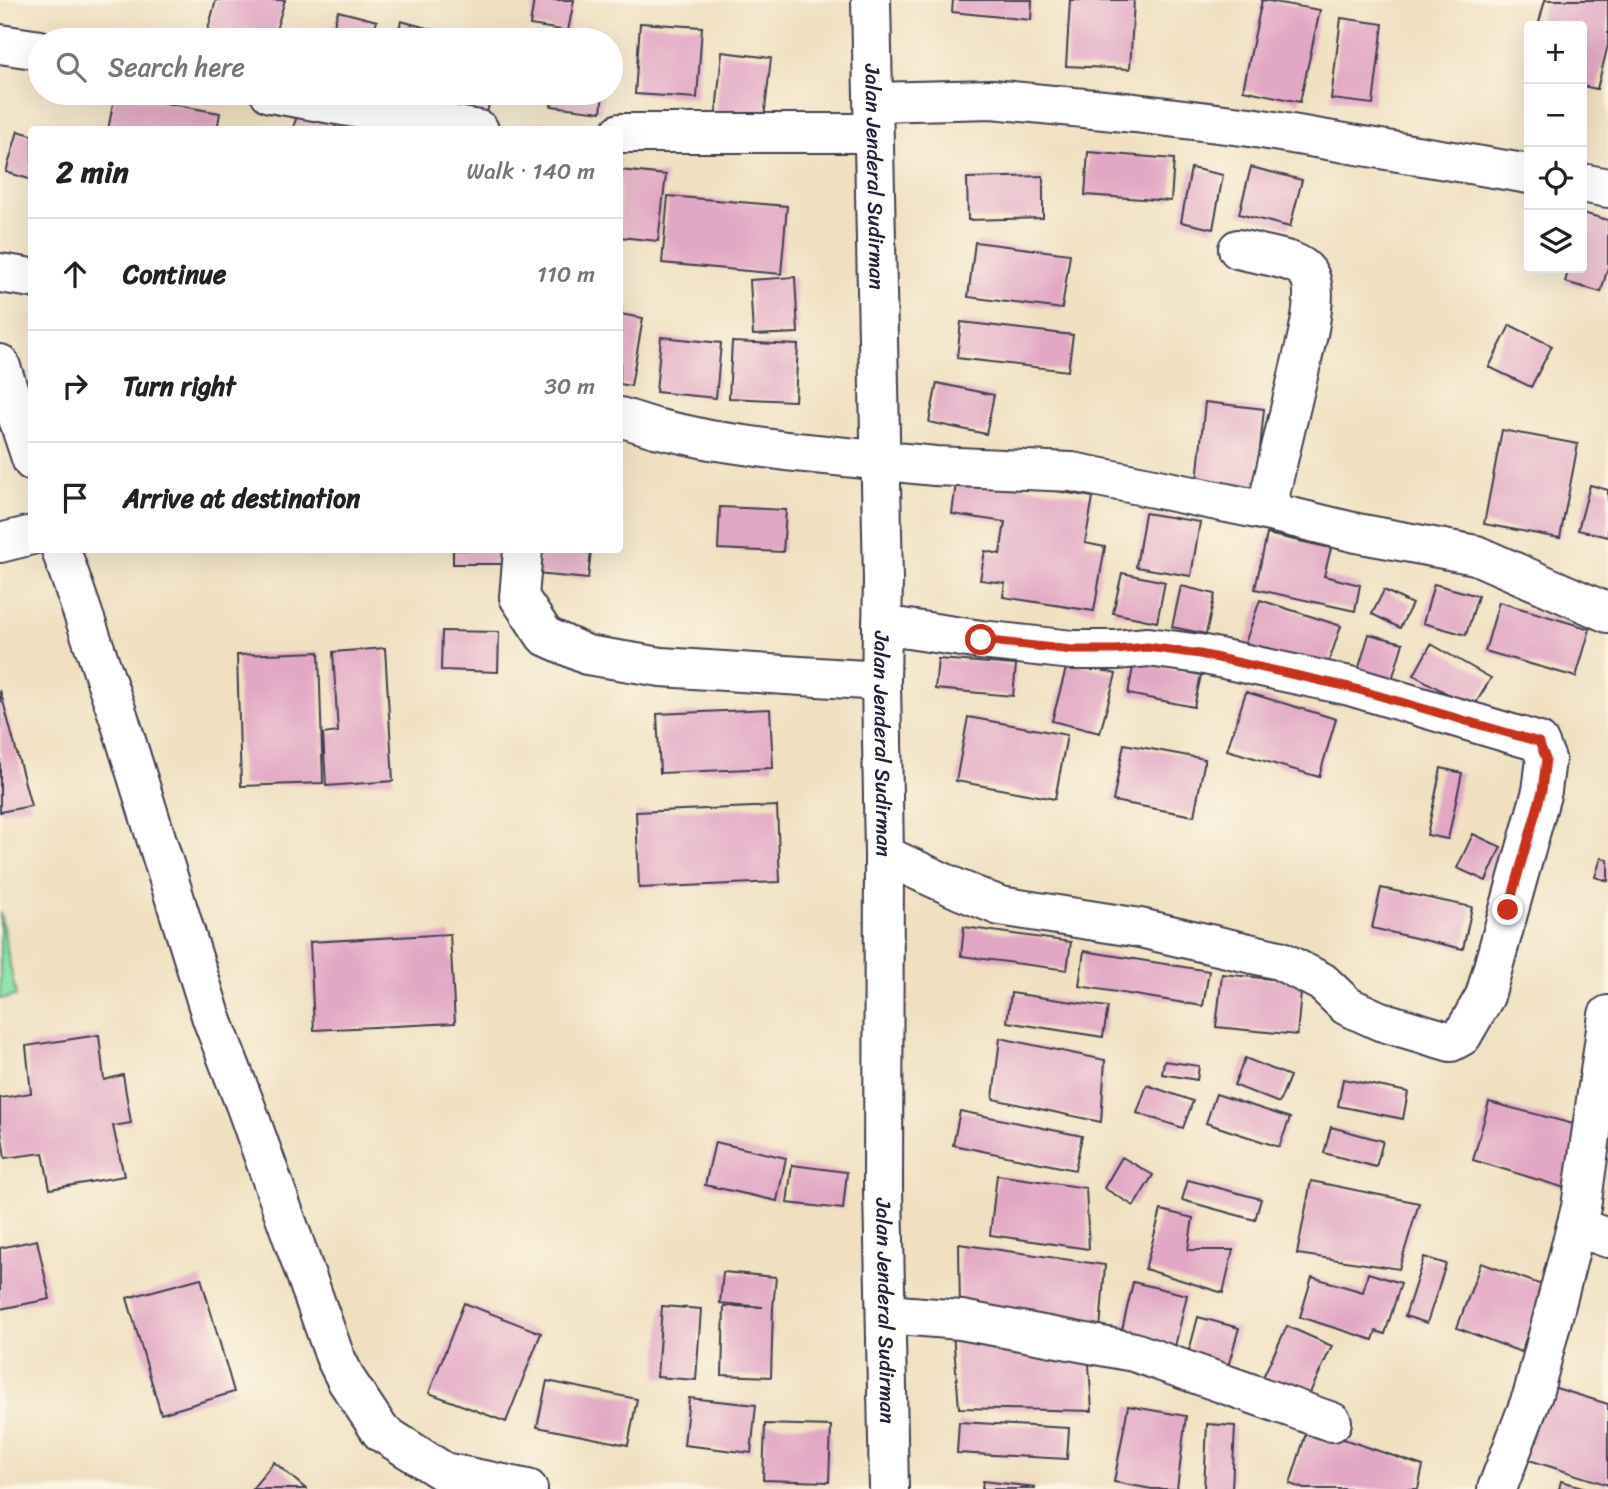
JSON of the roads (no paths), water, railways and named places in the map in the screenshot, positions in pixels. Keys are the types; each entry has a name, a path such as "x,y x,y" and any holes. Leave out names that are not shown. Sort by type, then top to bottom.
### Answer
{"main road":[{"name":"Jalan Jenderal Sudirman","path":"871,0 882,460 883,1188 889,1489"},
{"path":"0,44 28,48"},
{"path":"623,133 874,118 992,99 1250,127 1524,173"},
{"path":"337,105 456,126"},
{"path":"1587,184 1608,188"},
{"path":"1238,249 1290,261 1306,268 1314,282 1314,305 1308,334 1266,511"},
{"path":"0,273 28,277"},
{"path":"0,364 28,449"},
{"path":"623,418 710,440 830,457 994,470 1072,472 1266,511 1357,533 1476,555 1608,613"},
{"path":"0,543 28,536"},
{"path":"62,553 119,718 212,1019 335,1357 347,1381 381,1432 444,1472 528,1489"},
{"path":"523,553 519,597 545,636 587,655 661,667 881,681"},
{"path":"882,625 1072,650 1147,647 1200,654 1349,687 1539,742 1546,759 1542,791 1485,996 1462,1036 1451,1042 1380,1020 1347,1006 1322,982 1279,960 1140,928 1000,906 884,855"},
{"path":"1497,1489 1592,1233 1581,1207 1608,1015"},
{"path":"886,1314 961,1320 1134,1352 1332,1422"}]}
